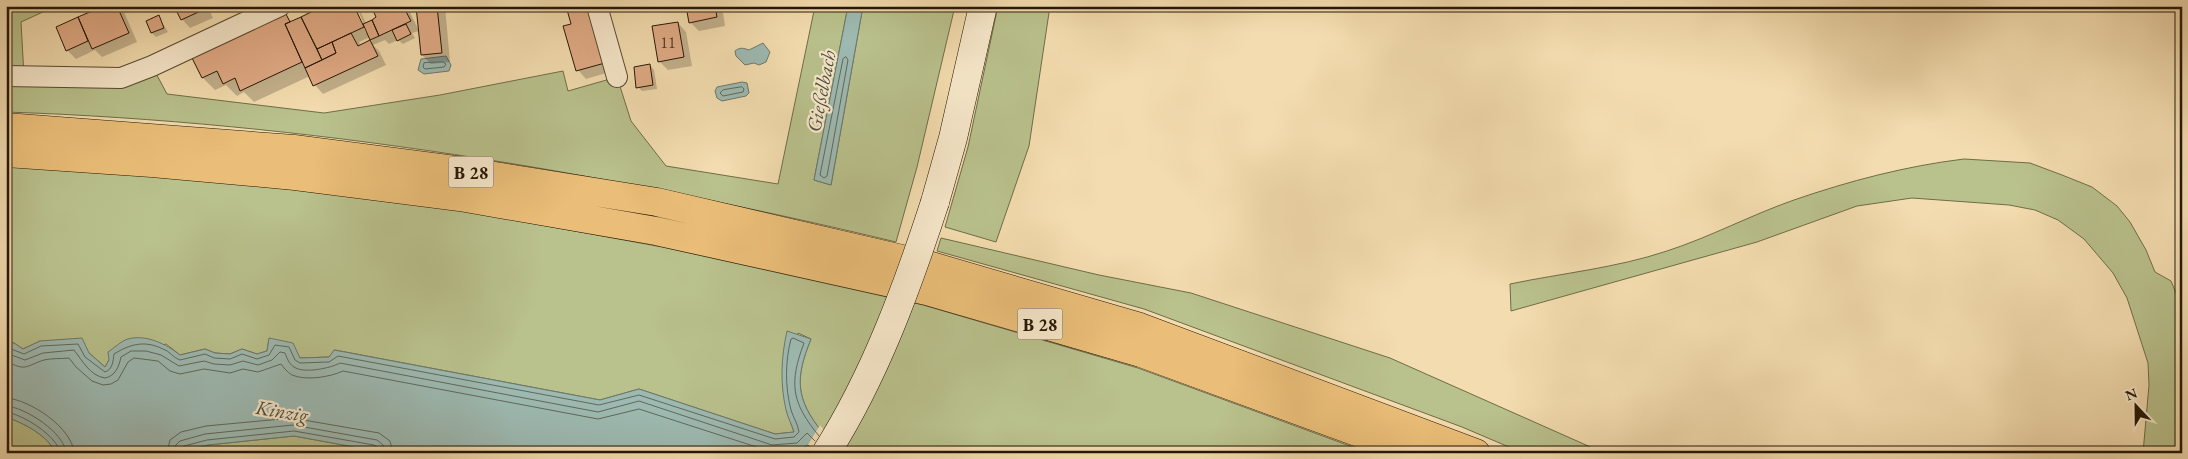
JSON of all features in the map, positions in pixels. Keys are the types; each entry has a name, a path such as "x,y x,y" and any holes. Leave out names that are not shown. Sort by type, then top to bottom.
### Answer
{"highway":[{"name":"B 28","path":"6,127 294,149 463,171 657,202 928,266 1140,327 1476,453"},
{"name":"B 28","path":"6,153 152,163 295,176 460,197 656,231 927,290 1141,353 1414,453"}],"street":[{"path":"6,76 121,78 152,66 280,6"},
{"path":"597,6 617,77"},
{"path":"826,453 881,348 905,290 936,202 953,138 983,6"}],"green space":[{"path":"6,6 56,6 21,22 24,76 152,66 167,94 324,113 440,95 563,71 568,91 617,77 631,121 666,166 778,184 815,6 848,6 814,180 831,185 863,6 955,6 917,167 896,242 676,194 454,154 343,139 231,127 6,112"},
{"path":"998,6 1050,6 1029,146 996,242 945,227 968,147"},
{"path":"1964,159 2030,163 2062,175 2092,187 2117,206 2130,222 2146,250 2155,272 2171,281 2182,307 2182,453 2143,453 2149,385 2148,363 2127,298 2113,273 2084,239 2058,220 2035,210 2009,205 1912,198 1857,206 1757,242 1511,311 1510,284 1648,257 1699,239 1794,200 1878,175"},
{"path":"6,166 151,176 289,189 465,211 662,247 923,305 1138,368 1369,453 846,453 830,442 814,421 803,399 800,377 811,339 798,333 787,412 794,432 775,434 639,389 600,400 335,350 329,357 300,358 269,339 267,351 257,354 242,349 230,354 215,353 205,349 180,355 166,344 109,360 105,367 89,353 40,341 23,349 14,343 6,342"},
{"path":"941,238 1099,275 1191,293 1390,358 1604,453 1523,453 1462,427 1144,309 937,251"},
{"path":"6,417 41,435 56,453 6,453"},
{"path":"294,436 387,453 176,453 208,445"}],"water":[{"path":"848,6 863,6 831,185 814,180"},
{"path":"763,43 770,52 766,62 759,65 754,63 745,65 736,56 735,51 738,49 749,50"},
{"path":"446,56 451,65 449,71 424,74 418,70 421,59"},
{"path":"742,82 747,83 749,93 746,96 722,101 717,98 715,91 717,87"},
{"name":"Kinzig","path":"787,331 811,339 800,377 803,399 814,421 830,442 846,453 387,453 294,436 208,445 176,453 56,453 41,435 6,417 6,342 14,343 23,349 40,341 82,338 89,353 105,367 109,360 108,352 128,339 142,338 156,341 180,355 205,349 215,353 230,354 242,349 257,354 267,351 269,338 293,343 300,358 329,357 334,350 600,400 639,389 775,434 794,432 786,410 782,380 783,351"}],"pier":[{"path":"820,425 839,448 847,451 847,453 803,453"}],"building":[{"path":"104,6 117,6 129,33 92,49 78,17"},
{"path":"174,6 204,6 205,9 181,20"},
{"path":"323,6 354,6 364,27 317,49 301,17"},
{"path":"371,6 403,6 411,21 379,36 372,20 376,17"},
{"path":"416,6 437,6 442,53 421,55"},
{"path":"566,6 588,6 605,63 576,71 563,26 571,24"},
{"path":"686,6 715,6 717,17 689,23"},
{"path":"286,14 290,22 285,24 302,62 240,91 235,78 223,84 217,71 202,78 192,58"},
{"path":"159,15 164,28 151,33 146,21"},
{"path":"78,17 88,41 66,51 56,27"},
{"path":"301,17 322,60 305,68 285,24"},
{"path":"372,20 379,36 370,40 363,24"},
{"path":"678,22 684,57 658,62 652,26"},
{"path":"406,24 411,34 397,41 392,30"},
{"path":"351,33 358,46 370,40 378,56 313,86 305,68 336,53 332,42"},
{"path":"332,42 336,53 322,60 317,49"},
{"path":"650,64 653,85 636,88 634,67"}],"water label":[{"name":"Gießelbach","path":"821,91"}]}
